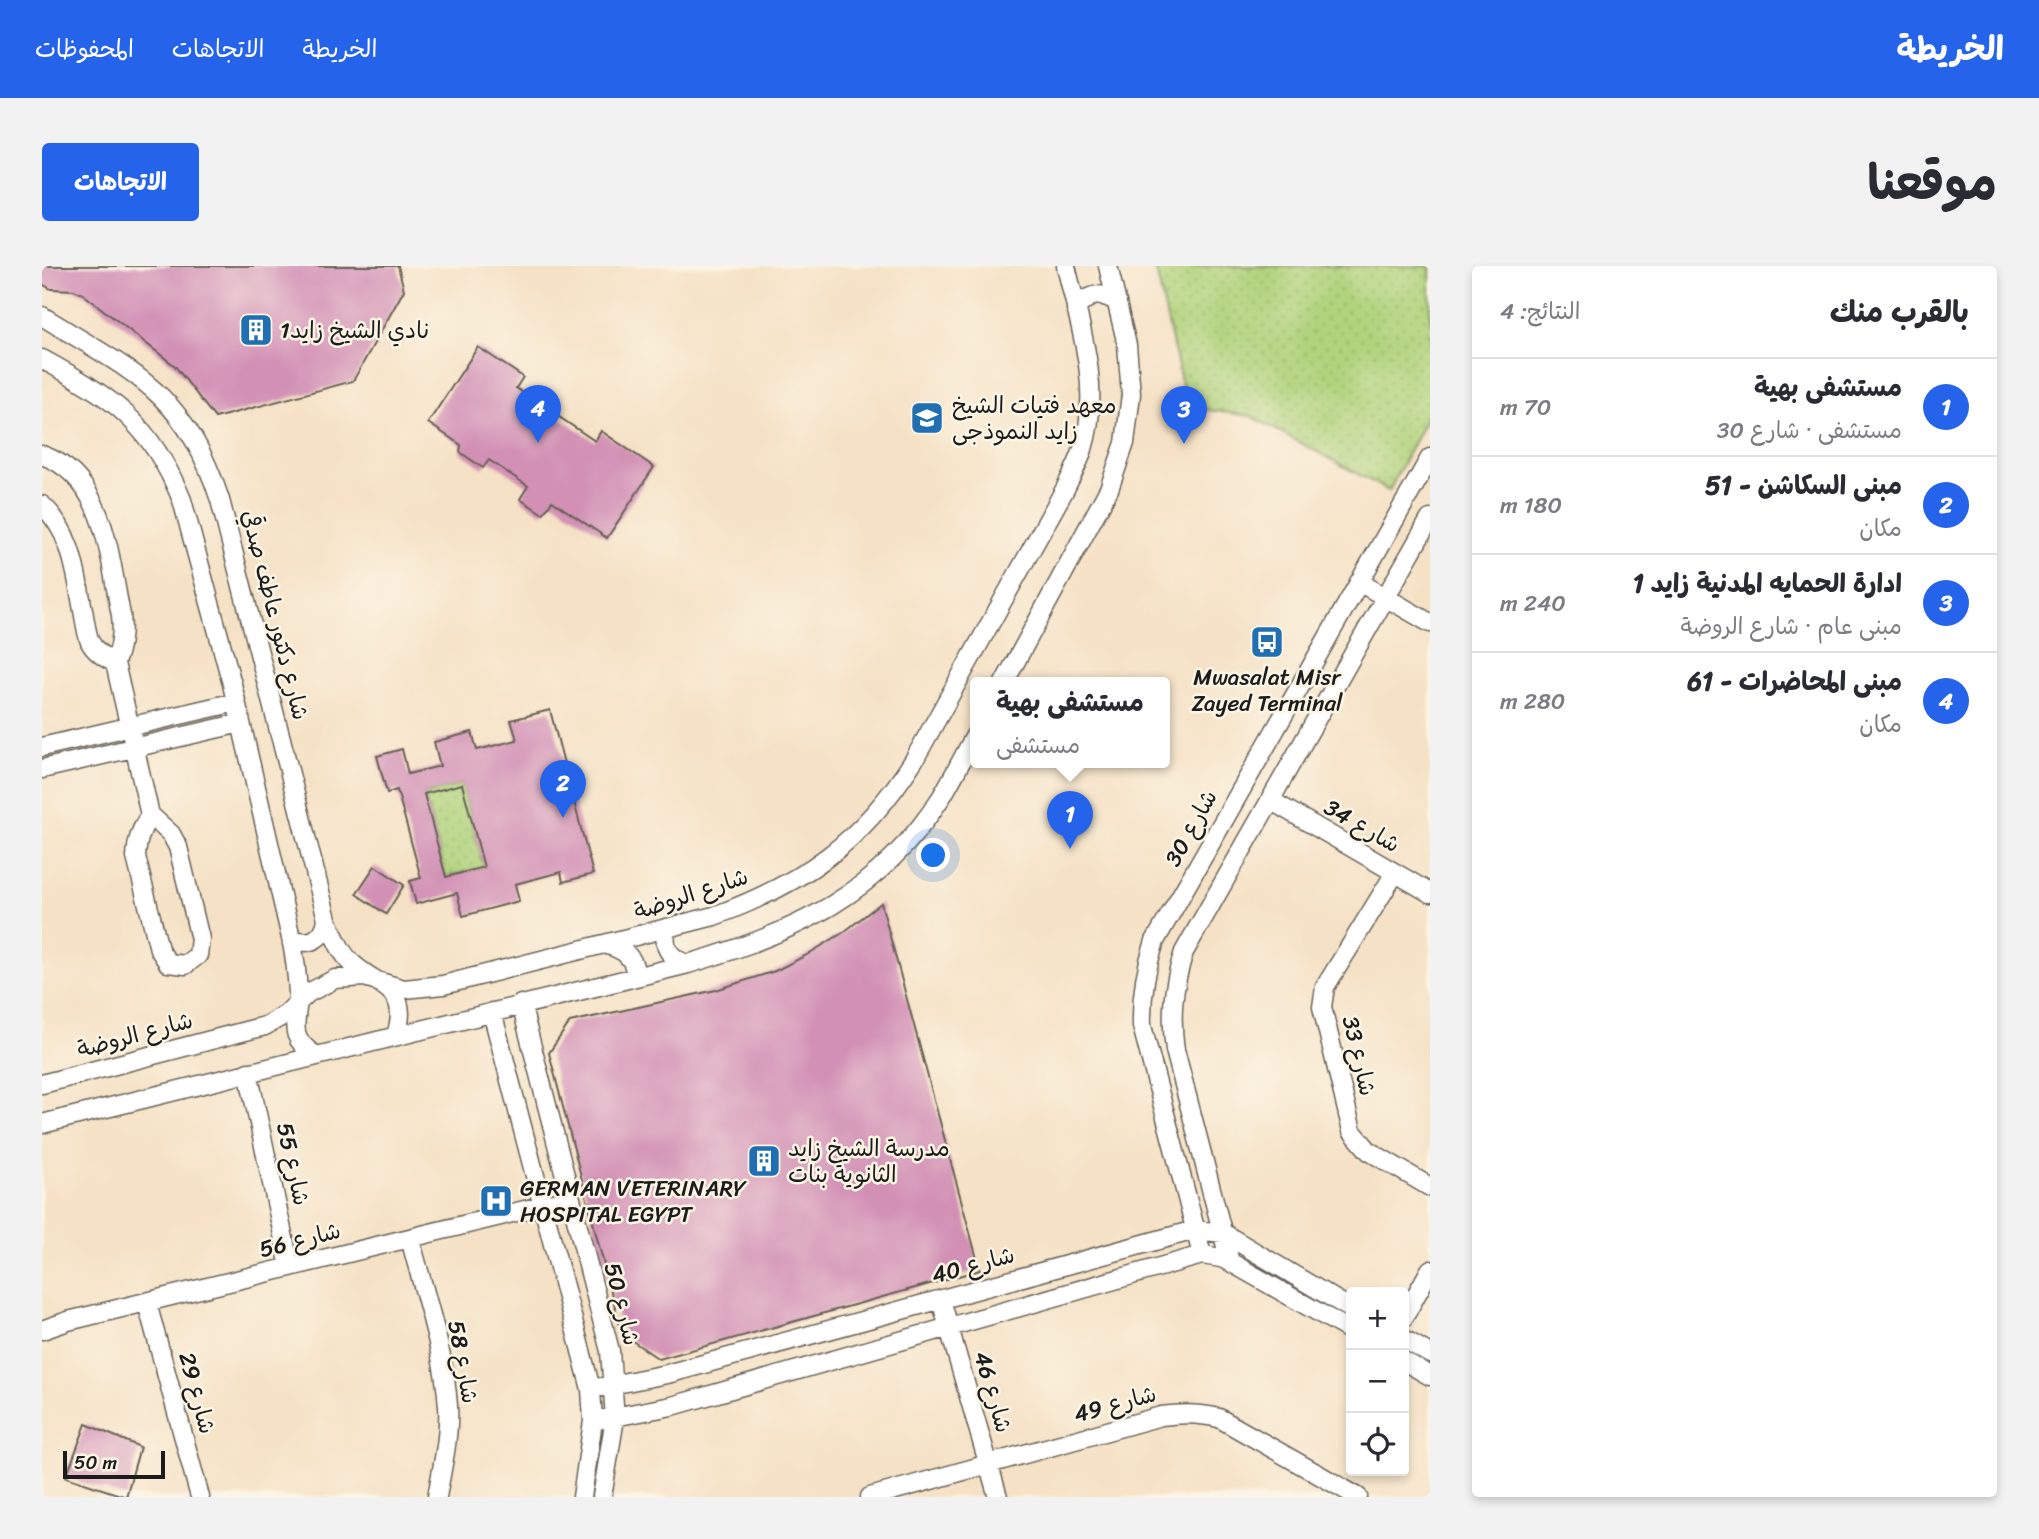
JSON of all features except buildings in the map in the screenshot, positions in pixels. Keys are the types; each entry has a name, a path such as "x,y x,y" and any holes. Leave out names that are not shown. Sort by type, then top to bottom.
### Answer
{"street":[{"name":"شارع الروضة","path":"42,1084 265,1026 286,1014 321,985 335,979 357,977 379,980 404,989 443,985 714,916 755,901 794,881 831,856 863,827 892,794 1059,500 1083,450 1090,421 1091,391 1088,361 1066,266"},
{"path":"1007,677 1110,489 1125,443 1131,394 1126,341 1108,266"},
{"path":"1076,309 1090,296 1100,294 1117,302"},
{"name":"شارع دكتور عاطف صدقي","path":"42,316 150,384 178,414 200,449 220,500 327,919 343,953 353,964 379,980"},
{"path":"42,359 95,388 118,405 139,426 166,465 182,500 236,702 296,962 298,1004 294,1016 295,1028 306,1049 316,1056"},
{"path":"42,455 70,469 86,487 97,508 121,615 121,640 114,663 150,815 171,834 178,847 200,939 198,955 185,965 168,963 159,949 136,857 137,842 150,815"},
{"name":"شارع 30","path":"1202,1255 1142,1026 1141,997 1146,968 1155,941 1430,458"},
{"path":"42,505 60,527 71,551 91,644 101,655 114,663"},
{"path":"1230,1262 1175,1050 1172,1001 1176,976 1184,952 1430,519"},
{"path":"1359,582 1430,623"},
{"path":"42,747 236,702"},
{"path":"42,769 240,723"},
{"path":"42,1124 688,964 779,934 827,909 874,876 909,839 942,796 970,743"},
{"name":"شارع 34","path":"1270,800 1430,893"},
{"path":"1226,816 1252,831"},
{"name":"شارع 33","path":"1395,873 1325,987 1322,1007 1352,1131 1369,1151 1430,1187"},
{"path":"291,939 299,942 315,940 322,935 327,919"},
{"path":"667,929 666,947 671,956 688,964"},
{"path":"607,945 623,950 629,956 635,976"},
{"path":"379,980 389,988 400,1010 396,1035"},
{"name":"شارع 50","path":"522,1004 610,1351 615,1418 602,1497"},
{"path":"492,1012 591,1389 593,1421 582,1497"},
{"name":"شارع 55","path":"248,1072 290,1267"},
{"name":"شارع 56","path":"42,1331 68,1321 570,1199"},
{"name":"شارع 40","path":"591,1389 667,1374 1195,1230 1223,1233 1346,1306"},
{"name":"شارع 58","path":"410,1238 441,1358 448,1407 448,1431 437,1497"},
{"path":"593,1421 672,1406 1202,1255 1230,1262 1346,1328"},
{"path":"1409,1308 1430,1270"},
{"name":"شارع 46","path":"941,1300 999,1497"},
{"name":"شارع 29","path":"147,1303 200,1497"},
{"path":"1409,1342 1430,1354"},
{"path":"1409,1364 1430,1376"},
{"name":"شارع 49","path":"870,1497 1161,1416 1181,1413 1200,1414 1237,1427 1358,1497"}],"green space":[{"path":"1155,266 1430,266 1430,411 1389,491 1251,416 1187,407"},
{"path":"462,784 484,867 446,877 424,794"}],"place":[{"name":"نادي الشيخ زايد1","path":"256,330"},
{"name":"معهد فتيات الشيخ زايد النموذجى","path":"927,418"},
{"name":"مبنى المحاضرات - 61","path":"538,443"},
{"name":"ادارة الحمايه المدنية زايد 1","path":"1184,444"},
{"name":"Mwasalat Misr Zayed Terminal","path":"1267,642"},
{"name":"مبنى السكاشن - 51","path":"563,818"},
{"name":"مستشفى بهية","path":"1070,849"},
{"name":"مدرسة الشيخ زايد الثانوية بنات","path":"764,1161"},
{"name":"GERMAN VETERINARY HOSPITAL EGYPT","path":"496,1201"}]}
